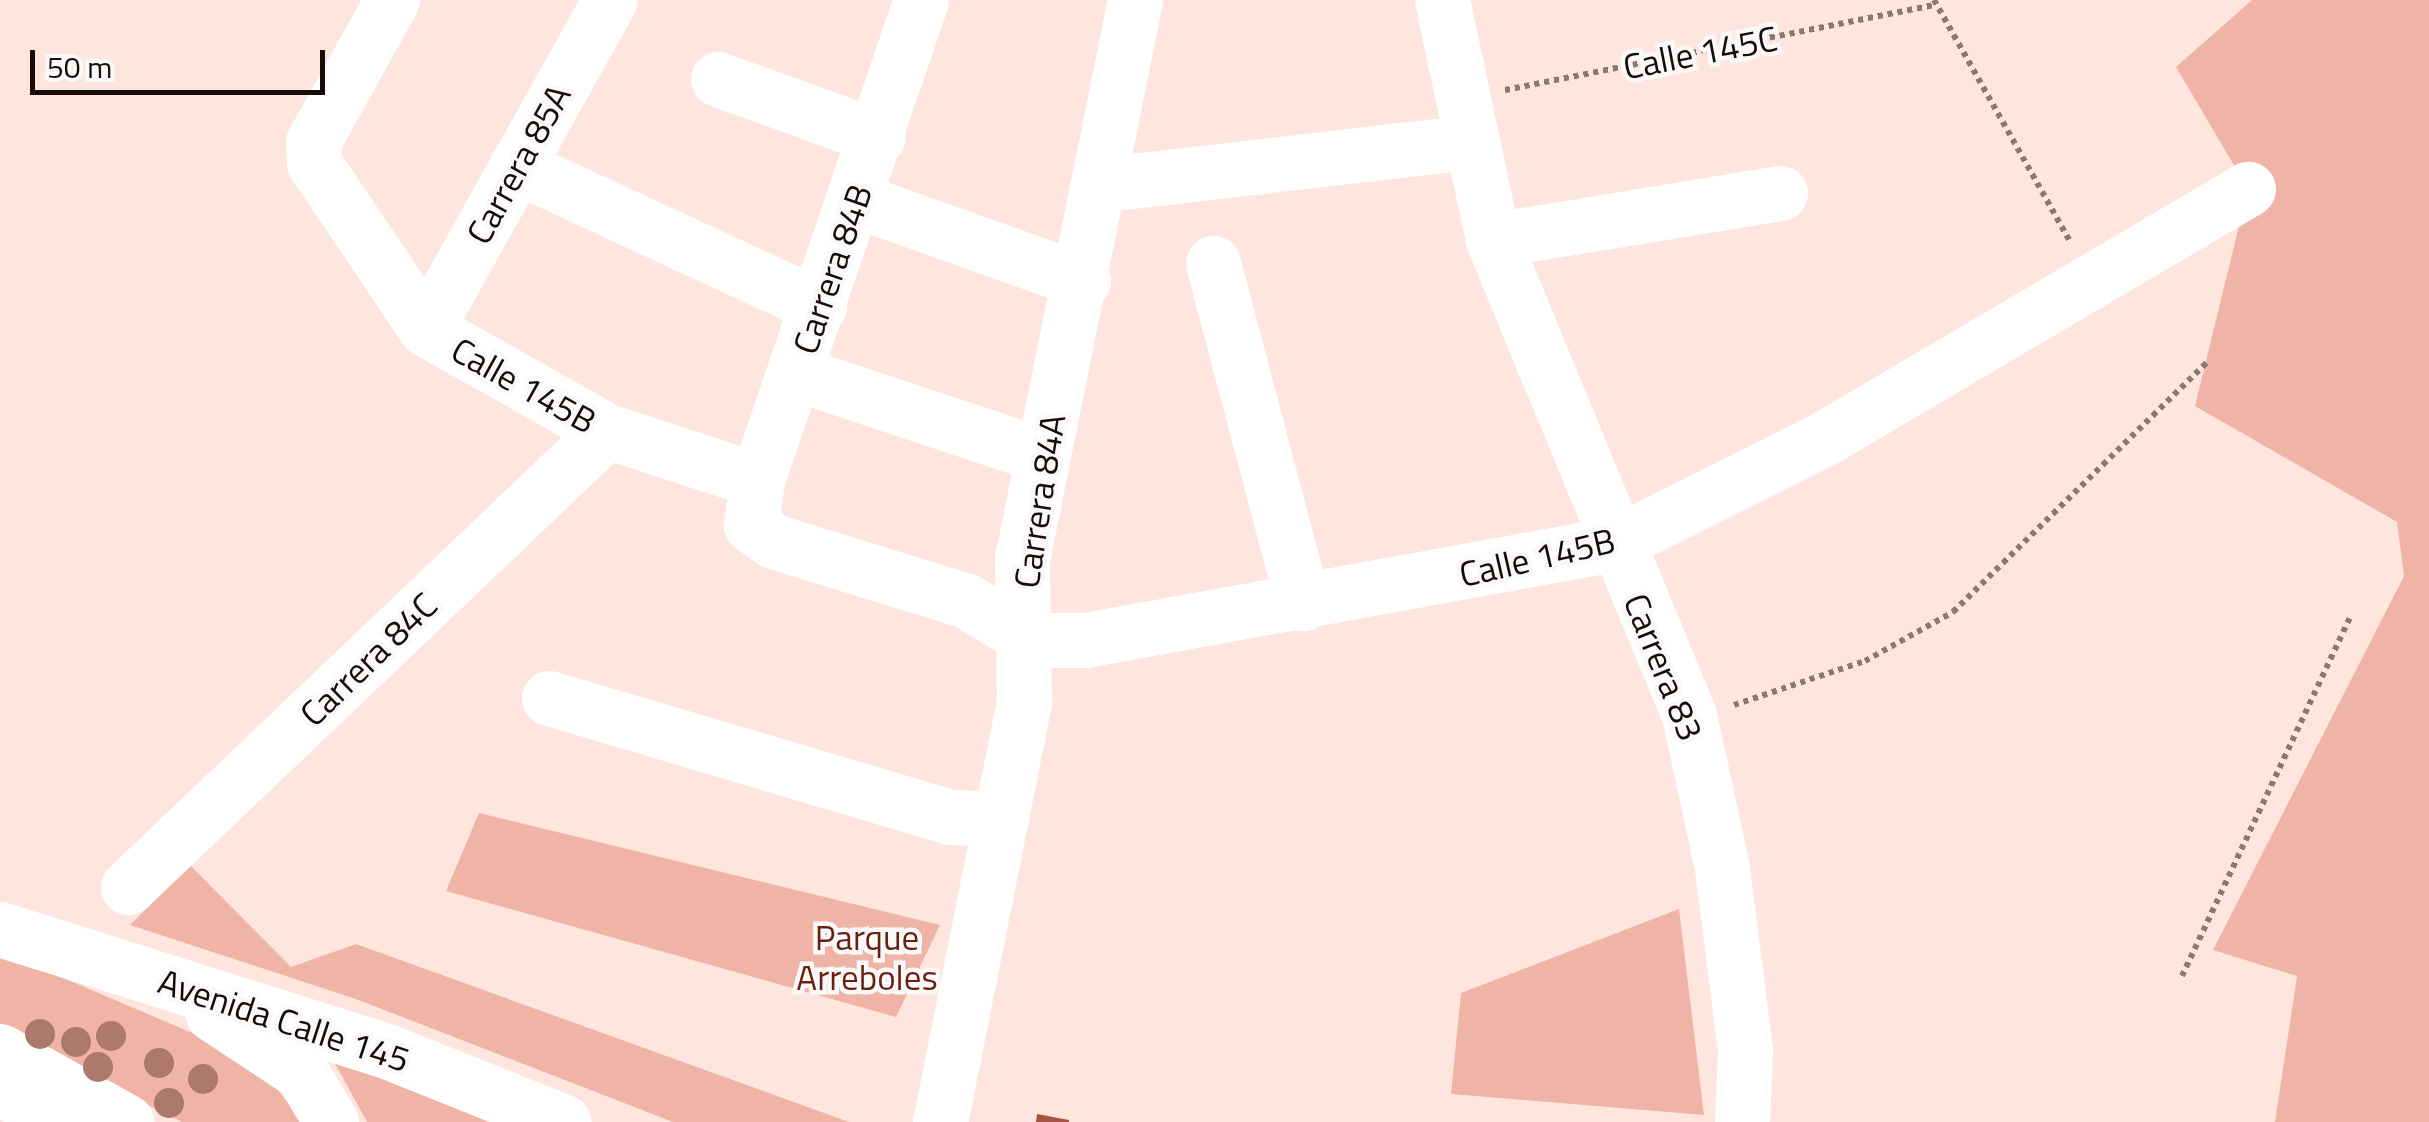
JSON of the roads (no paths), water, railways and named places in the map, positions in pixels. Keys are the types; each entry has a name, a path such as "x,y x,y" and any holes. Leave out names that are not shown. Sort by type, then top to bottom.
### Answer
{"street":[{"name":"Calle 145B","path":"392,0 313,142 314,163 426,329 607,431 757,480"},
{"name":"Carrera 85A","path":"426,329 610,0"},
{"name":"Carrera 84B","path":"760,536 750,510 757,480 878,136 921,0"},
{"name":"Carrera 84A","path":"940,1122 997,819 1024,703 1022,559 1041,454 1083,280 1135,0"},
{"name":"Carrera 83","path":"1442,0 1492,240 1614,544 1689,715 1722,868 1745,1051 1742,1122"},
{"path":"718,79 878,136"},
{"path":"1098,185 1342,156 1468,120"},
{"path":"516,166 819,306"},
{"name":"Calle 145B","path":"760,536 967,601 1024,636 1085,640 1614,544 1826,438 2248,189"},
{"path":"1492,240 1780,193"},
{"path":"856,200 1083,280"},
{"path":"1213,262 1302,602"},
{"path":"795,373 1041,454"},
{"name":"Carrera 84C","path":"128,886 607,431"},
{"path":"549,698 952,818 997,819"},
{"name":"Avenida Calle 145","path":"0,929 389,1052 564,1122"},
{"path":"106,964 244,1032 302,1073 331,1122"},
{"path":"0,1051 127,1122"},
{"path":"0,1088 58,1122"}],"park label":[{"name":"Parque Arreboles","path":"867,957"}]}
